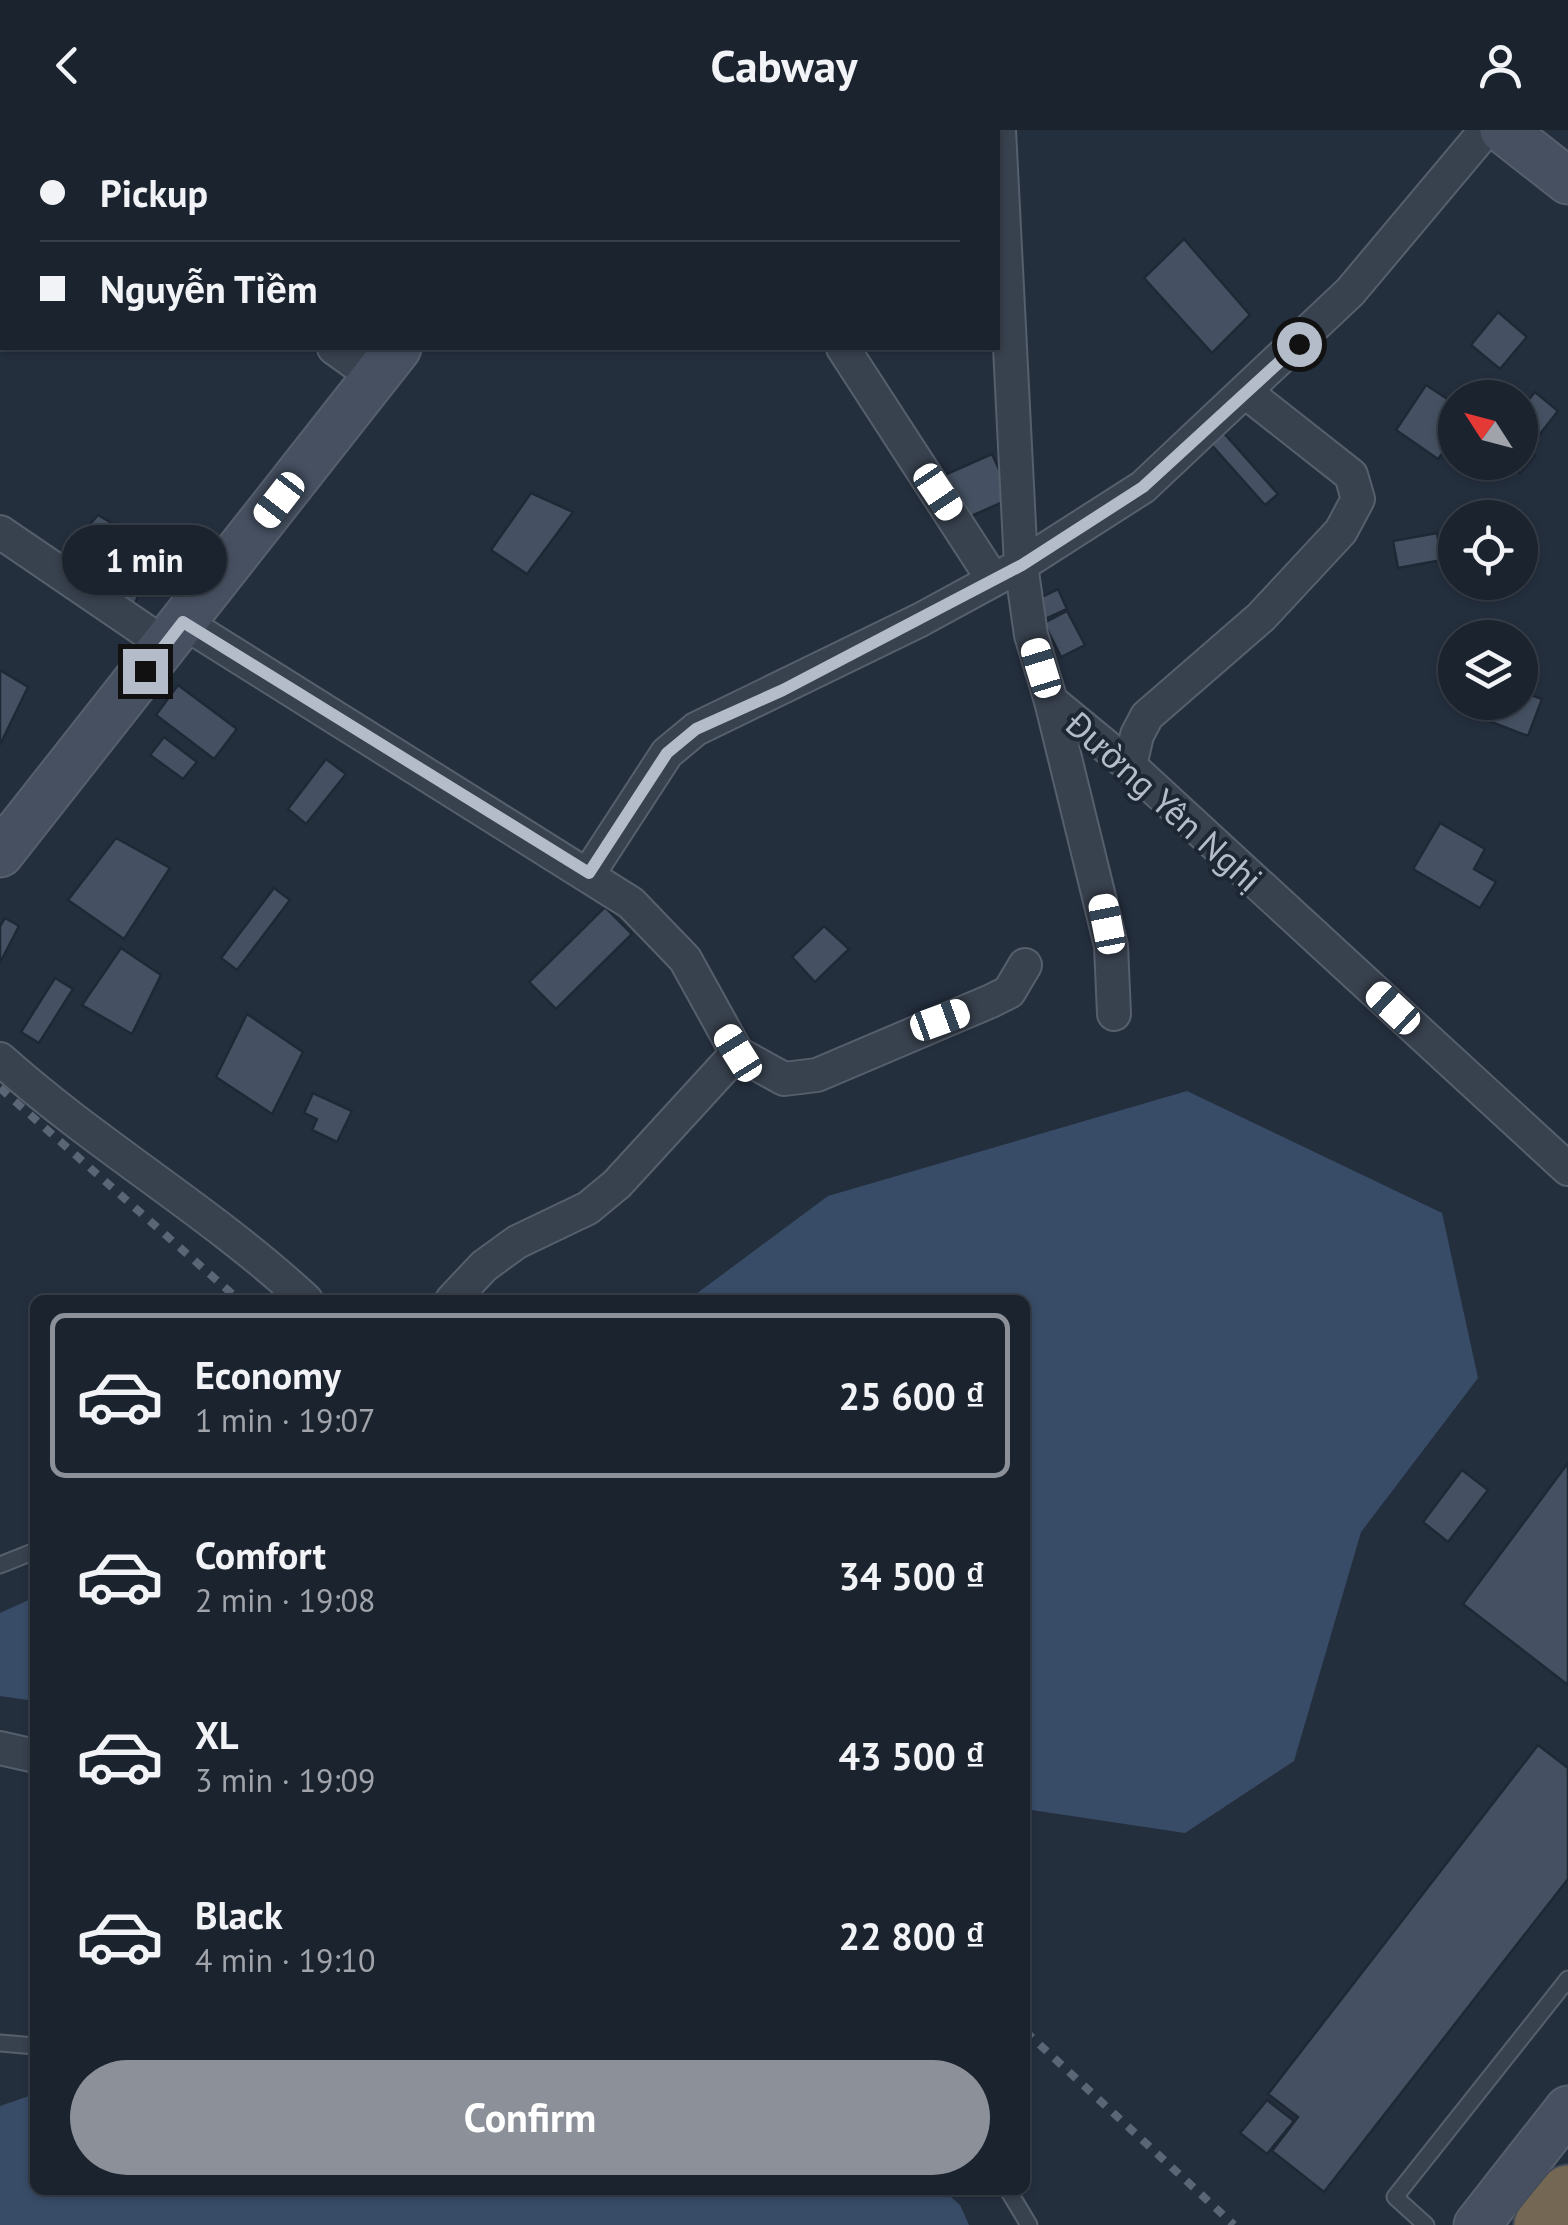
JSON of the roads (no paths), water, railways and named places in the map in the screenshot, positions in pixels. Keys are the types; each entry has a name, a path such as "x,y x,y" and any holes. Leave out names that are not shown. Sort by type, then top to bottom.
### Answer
{"highway":[{"path":"1542,2225 1568,2193"}],"street":[{"path":"589,873 667,753 696,729 800,681 1007,571 1143,487 1350,292 1486,130"},
{"path":"1502,130 1568,181"},
{"name":"Đường Yên Nghị","path":"1000,228 1007,571 1051,700 1130,766 1568,1169"},
{"path":"0,854 387,363 341,350"},
{"path":"844,350 1007,571"},
{"path":"1130,766 1147,716 1261,616 1341,531 1358,499 1350,475 1246,393"},
{"path":"0,532 589,873 631,902 685,959 738,1053 784,1079 808,1078 1000,997 1009,992 1025,965"},
{"path":"1051,700 1103,904 1111,946 1114,1014"},
{"path":"457,1295 484,1266 516,1242 588,1208 617,1184 738,1053"},
{"path":"0,1058 113,1153 190,1202 300,1295"},
{"path":"0,1748 30,1755"},
{"path":"1477,2225 1568,2109"}],"lane":[{"path":"0,1565 30,1553"},
{"path":"1426,2225 1395,2197 1568,1979"},
{"path":"0,2042 30,2045"},
{"path":"1011,2195 1029,2225"}],"water":[{"path":"1187,1091 1442,1213 1478,1378 1361,1532 1294,1761 1185,1833 1030,1810 1030,1295 695,1295 828,1196"},
{"path":"30,1599 30,1700 0,1696 0,1613"},
{"path":"30,2096 30,2195 949,2195 960,2205 969,2225 0,2225 0,2106"}],"railway":[{"path":"0,1088 233,1295"},
{"path":"1030,2036 1234,2225"}]}
